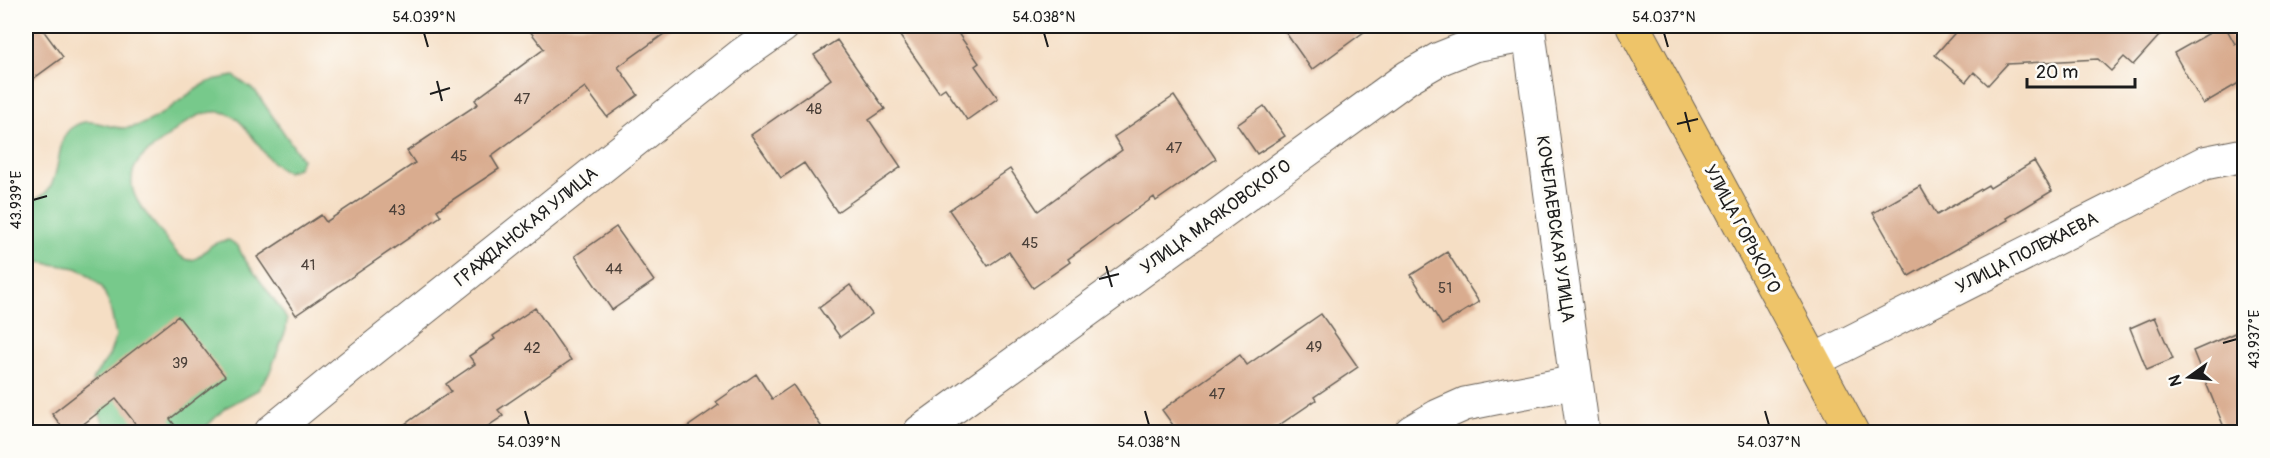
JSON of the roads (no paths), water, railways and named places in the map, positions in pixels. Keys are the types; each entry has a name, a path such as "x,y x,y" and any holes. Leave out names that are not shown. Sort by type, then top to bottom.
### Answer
{"main road":[{"name":"УЛИЦА ГОРЬКОГО","path":"1634,26 1851,432"}],"street":[{"name":"ГРАЖДАНСКАЯ УЛИЦА","path":"272,432 688,98 783,26"},
{"name":"КОЧЕЛАЕВСКАЯ УЛИЦА","path":"1528,30 1583,432"},
{"name":"УЛИЦА МАЯКОВСКОГО","path":"920,432 1408,77 1439,59 1474,45 1528,30"},
{"name":"УЛИЦА ПОЛЕЖАЕВА","path":"1813,361 2204,163 2244,155"},
{"path":"1411,432 1465,404 1576,382"}]}
